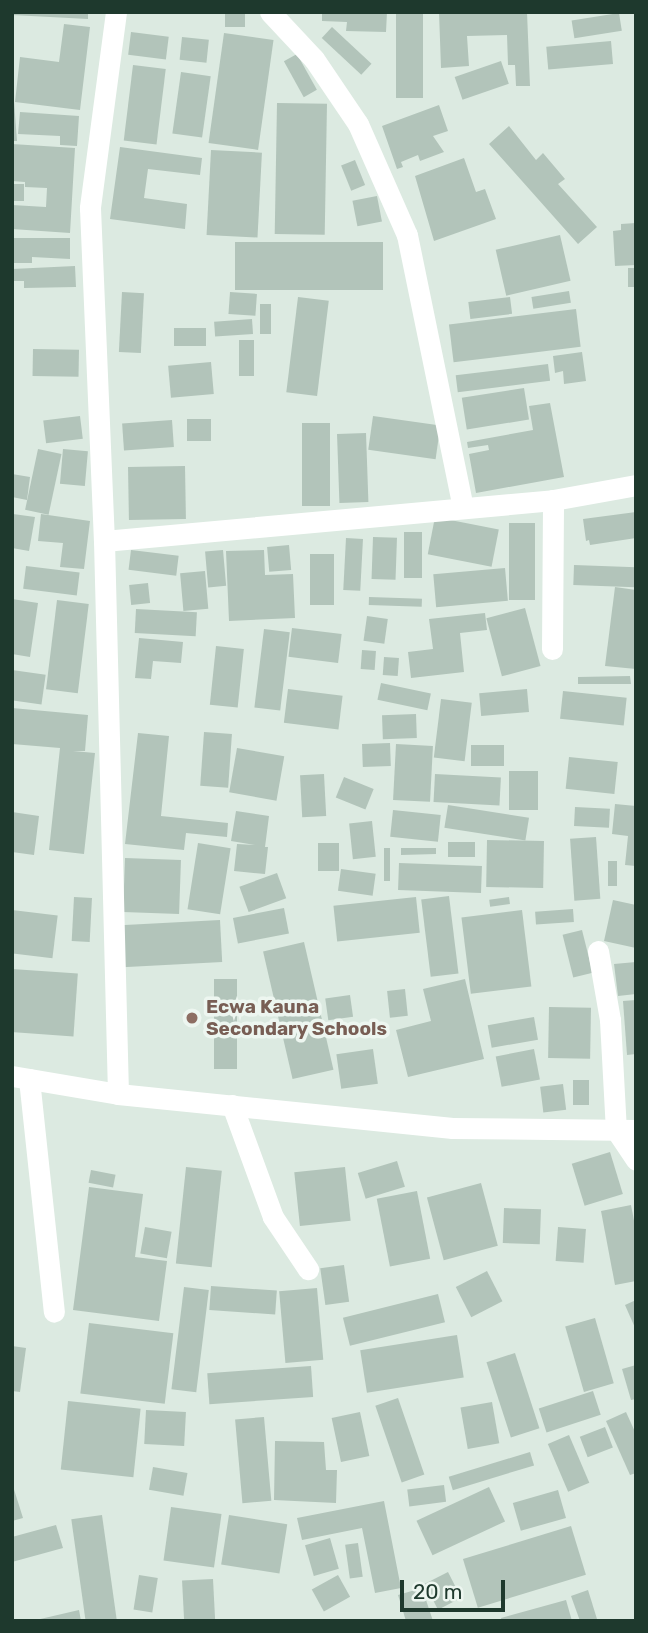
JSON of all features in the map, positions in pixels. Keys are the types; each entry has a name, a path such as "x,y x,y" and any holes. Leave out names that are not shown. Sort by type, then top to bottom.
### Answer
{"street":[{"path":"116,12 90,208 103,541 118,1094"},
{"path":"270,12 314,59 358,124 407,235 463,507"},
{"path":"103,541 553,500 636,485"},
{"path":"552,649 553,500"},
{"path":"598,951 626,1130 636,1160"},
{"path":"54,1312 21,1077 118,1094 452,1128 626,1130"},
{"path":"232,1105 273,1217 308,1269"}],"building":[{"path":"12,12 88,12 88,19 12,15"},
{"path":"225,12 245,12 245,27 225,27"},
{"path":"322,12 387,12 386,32 346,31 347,22 322,21"},
{"path":"396,12 423,12 423,98 396,98"},
{"path":"439,12 527,12 530,86 516,86 515,65 508,65 507,35 467,36 469,66 441,68"},
{"path":"619,13 622,31 574,38 572,21"},
{"path":"64,24 90,27 80,110 15,102 20,57 59,62"},
{"path":"332,27 371,64 361,75 322,38"},
{"path":"131,32 169,37 166,59 128,55"},
{"path":"224,33 274,40 258,150 209,143"},
{"path":"182,37 209,40 206,63 180,60"},
{"path":"611,41 613,64 548,70 546,47"},
{"path":"297,54 317,90 304,97 284,61"},
{"path":"501,61 509,84 462,100 455,77"},
{"path":"133,65 166,69 156,144 124,140"},
{"path":"181,72 211,76 202,138 172,133"},
{"path":"14,101 17,141 12,141"},
{"path":"277,103 327,104 325,235 275,234"},
{"path":"439,105 448,131 433,136 444,152 420,161 418,155 401,162 403,167 397,169 382,126"},
{"path":"20,112 79,116 77,146 60,145 60,136 18,134"},
{"path":"509,126 536,160 543,153 565,179 558,184 597,227 578,244 489,144"},
{"path":"12,144 75,148 70,233 12,229 12,205 46,207 47,188 25,187 25,182 12,181"},
{"path":"120,147 202,158 200,175 148,169 144,198 187,204 185,229 110,219"},
{"path":"211,150 262,153 257,238 207,235"},
{"path":"464,158 476,192 485,189 496,219 434,241 415,176"},
{"path":"355,160 365,185 351,191 341,166"},
{"path":"12,184 24,184 24,201 12,201"},
{"path":"377,196 382,222 357,226 352,201"},
{"path":"636,223 636,265 615,266 613,231 621,230 621,224"},
{"path":"560,235 571,281 506,296 496,250"},
{"path":"12,238 70,238 70,259 32,257 32,263 12,263"},
{"path":"235,242 383,242 383,290 235,290"},
{"path":"75,266 76,287 24,288 24,281 12,281 12,269"},
{"path":"628,268 636,268 636,287 628,287"},
{"path":"569,291 571,303 533,309 531,297"},
{"path":"122,292 144,293 141,353 119,352"},
{"path":"230,292 257,294 255,316 228,314"},
{"path":"298,297 329,301 317,396 286,392"},
{"path":"510,297 512,314 470,319 468,302"},
{"path":"260,304 271,304 271,334 260,334"},
{"path":"576,309 581,347 454,362 449,325"},
{"path":"252,319 253,334 215,337 214,322"},
{"path":"174,328 206,328 206,346 174,346"},
{"path":"239,340 254,340 254,376 239,376"},
{"path":"33,349 79,350 79,377 33,376"},
{"path":"582,352 586,381 564,384 563,371 555,373 553,356"},
{"path":"211,362 214,394 171,398 168,366"},
{"path":"548,364 550,381 458,392 456,375"},
{"path":"524,388 529,420 467,429 462,398"},
{"path":"550,403 564,477 476,493 469,454 489,450 488,445 468,448 467,442 533,430 529,406"},
{"path":"80,416 83,439 46,443 43,421"},
{"path":"373,416 440,425 436,459 368,450"},
{"path":"187,419 211,419 211,441 187,441"},
{"path":"172,420 174,447 124,450 122,423"},
{"path":"302,423 330,423 330,506 302,506"},
{"path":"366,433 368,502 339,503 337,434"},
{"path":"38,449 61,454 49,515 25,510"},
{"path":"63,449 88,451 85,486 60,484"},
{"path":"185,466 186,519 129,520 128,467"},
{"path":"12,474 30,477 27,500 12,497"},
{"path":"636,512 636,538 590,545 589,540 586,541 583,519"},
{"path":"13,514 35,517 29,551 12,548"},
{"path":"41,514 90,521 84,569 60,567 63,543 38,541"},
{"path":"435,517 499,529 492,567 428,554"},
{"path":"509,523 535,523 535,600 509,600"},
{"path":"404,532 422,532 422,578 404,578"},
{"path":"373,537 397,538 396,580 372,579"},
{"path":"346,538 363,539 360,591 343,590"},
{"path":"289,545 291,570 269,572 267,547"},
{"path":"131,550 179,556 176,576 129,570"},
{"path":"223,550 226,586 208,587 205,552"},
{"path":"264,550 265,575 293,574 295,618 229,621 226,551"},
{"path":"310,554 334,554 334,605 310,605"},
{"path":"574,565 636,567 635,587 573,585"},
{"path":"26,566 80,573 77,595 23,589"},
{"path":"505,568 508,601 436,607 433,574"},
{"path":"205,571 208,609 183,611 180,573"},
{"path":"148,583 150,603 131,605 129,585"},
{"path":"615,587 636,590 636,669 605,666"},
{"path":"369,597 422,599 422,607 369,605"},
{"path":"12,599 38,603 30,657 12,654"},
{"path":"57,600 89,604 78,693 46,689"},
{"path":"525,608 541,666 502,676 486,618"},
{"path":"136,609 197,612 196,636 135,633"},
{"path":"485,613 487,630 460,633 464,672 411,678 408,652 433,649 429,619"},
{"path":"367,616 388,619 384,644 364,641"},
{"path":"292,628 342,634 338,663 288,657"},
{"path":"264,629 290,632 280,711 254,707"},
{"path":"139,638 183,642 181,663 153,661 151,679 135,678"},
{"path":"216,646 244,649 238,708 210,705"},
{"path":"362,650 376,651 375,670 361,669"},
{"path":"384,657 399,658 398,676 383,675"},
{"path":"12,670 46,675 41,704 12,700"},
{"path":"630,676 631,684 578,684 578,677"},
{"path":"381,683 431,694 427,710 377,700"},
{"path":"288,689 343,696 338,729 284,723"},
{"path":"527,689 529,712 481,716 479,693"},
{"path":"563,691 627,698 624,726 560,719"},
{"path":"441,699 472,703 465,761 434,758"},
{"path":"12,708 88,715 85,751 73,751 95,753 84,854 49,850 60,748 12,744"},
{"path":"416,714 417,738 383,739 382,715"},
{"path":"204,732 232,734 228,788 200,786"},
{"path":"138,733 169,736 161,816 228,823 227,837 186,833 184,850 125,844"},
{"path":"390,743 391,766 363,767 362,744"},
{"path":"396,744 433,746 430,802 393,800"},
{"path":"471,745 504,745 504,766 471,766"},
{"path":"237,748 284,756 276,801 229,792"},
{"path":"569,757 618,762 614,794 566,789"},
{"path":"509,771 538,771 538,810 509,810"},
{"path":"324,774 326,816 302,817 300,775"},
{"path":"435,774 501,777 499,805 434,802"},
{"path":"344,777 374,789 365,809 336,797"},
{"path":"615,804 636,806 636,866 625,865 628,836 612,834"},
{"path":"448,805 529,818 525,841 444,828"},
{"path":"575,807 610,809 609,828 574,826"},
{"path":"393,810 441,815 438,842 390,837"},
{"path":"236,811 269,816 265,874 234,871 237,844 255,845 231,841"},
{"path":"12,812 39,816 34,855 12,852"},
{"path":"372,821 376,857 353,859 349,823"},
{"path":"596,837 600,899 574,901 570,839"},
{"path":"487,840 544,841 543,888 486,887"},
{"path":"448,842 475,842 475,857 448,857"},
{"path":"198,843 231,848 220,914 188,909"},
{"path":"318,843 339,843 339,871 318,871"},
{"path":"384,848 390,848 390,881 384,881"},
{"path":"401,848 436,848 436,854 401,855"},
{"path":"125,858 181,860 179,914 123,912"},
{"path":"608,861 617,861 617,886 608,886"},
{"path":"399,863 482,866 481,893 398,890"},
{"path":"341,869 376,874 373,896 338,891"},
{"path":"277,873 286,898 249,912 239,887"},
{"path":"449,896 459,973 431,977 421,899"},
{"path":"74,897 92,898 90,942 72,941"},
{"path":"416,897 420,933 337,941 333,906"},
{"path":"509,897 510,904 490,907 489,900"},
{"path":"613,900 636,905 636,948 604,941"},
{"path":"284,908 289,934 238,943 233,918"},
{"path":"573,909 574,922 536,925 535,912"},
{"path":"12,910 58,916 52,958 12,953"},
{"path":"522,910 531,986 471,994 461,917"},
{"path":"220,920 222,962 122,967 120,925"},
{"path":"582,930 593,973 573,978 563,935"},
{"path":"304,942 333,1070 293,1079 263,951"},
{"path":"636,962 636,994 618,996 614,964"},
{"path":"12,969 78,974 73,1036 12,1032"},
{"path":"214,979 237,979 237,1069 214,1069"},
{"path":"465,979 484,1059 408,1077 396,1030 431,1021 423,989"},
{"path":"405,989 408,1016 390,1018 387,991"},
{"path":"350,995 353,1017 328,1020 325,998"},
{"path":"636,1000 636,1054 627,1055 623,1001"},
{"path":"549,1007 591,1008 590,1059 548,1058"},
{"path":"534,1017 538,1040 492,1048 488,1025"},
{"path":"373,1049 378,1084 341,1089 336,1054"},
{"path":"534,1049 540,1079 502,1087 496,1056"},
{"path":"573,1080 589,1080 589,1105 573,1105"},
{"path":"563,1084 566,1110 543,1113 540,1087"},
{"path":"610,1152 623,1194 585,1206 572,1164"},
{"path":"397,1161 405,1187 366,1199 358,1173"},
{"path":"186,1167 222,1171 212,1267 176,1263"},
{"path":"345,1167 351,1221 300,1226 294,1172"},
{"path":"91,1170 116,1175 113,1188 89,1183"},
{"path":"481,1183 498,1246 444,1260 427,1197"},
{"path":"89,1187 143,1194 135,1257 167,1261 159,1321 73,1310"},
{"path":"417,1191 430,1259 390,1267 377,1199"},
{"path":"631,1205 636,1231 636,1281 615,1285 601,1211"},
{"path":"504,1208 541,1209 540,1244 503,1243"},
{"path":"145,1227 172,1232 167,1258 140,1254"},
{"path":"558,1227 586,1229 584,1263 556,1261"},
{"path":"344,1265 349,1302 325,1305 320,1268"},
{"path":"487,1271 502,1301 471,1317 456,1287"},
{"path":"211,1286 277,1291 275,1315 209,1310"},
{"path":"184,1287 209,1290 196,1392 171,1389"},
{"path":"317,1288 323,1360 285,1363 279,1291"},
{"path":"438,1294 445,1322 350,1346 343,1318"},
{"path":"636,1300 636,1330 625,1305"},
{"path":"595,1318 614,1383 584,1392 565,1327"},
{"path":"89,1323 173,1333 165,1404 80,1393"},
{"path":"457,1335 464,1377 367,1393 360,1350"},
{"path":"12,1346 26,1348 20,1392 12,1391"},
{"path":"515,1353 539,1428 511,1437 486,1362"},
{"path":"636,1365 636,1399 631,1400 622,1369"},
{"path":"311,1366 313,1397 209,1404 207,1373"},
{"path":"593,1391 601,1415 547,1432 539,1409"},
{"path":"398,1398 424,1475 402,1482 375,1406"},
{"path":"68,1401 141,1409 133,1477 61,1470"},
{"path":"492,1402 499,1443 468,1449 460,1408"},
{"path":"146,1410 186,1412 184,1446 144,1444"},
{"path":"360,1412 369,1456 341,1462 332,1418"},
{"path":"626,1412 636,1434 636,1473 630,1475 606,1421"},
{"path":"264,1417 271,1501 242,1503 235,1420"},
{"path":"605,1427 613,1448 588,1457 580,1437"},
{"path":"569,1435 589,1483 568,1492 548,1444"},
{"path":"275,1441 324,1442 326,1470 337,1470 336,1503 274,1500"},
{"path":"530,1452 534,1465 453,1490 449,1477"},
{"path":"153,1467 187,1473 183,1496 149,1490"},
{"path":"12,1483 23,1518 12,1521"},
{"path":"444,1485 446,1502 409,1506 407,1490"},
{"path":"489,1487 505,1521 433,1555 416,1521"},
{"path":"558,1490 566,1518 521,1531 513,1503"},
{"path":"384,1501 401,1588 375,1593 362,1528 302,1540 297,1518"},
{"path":"171,1507 222,1514 214,1568 163,1560"},
{"path":"102,1515 117,1621 86,1621 71,1519"},
{"path":"229,1515 287,1524 279,1574 221,1564"},
{"path":"56,1525 63,1548 12,1562 12,1537"},
{"path":"571,1526 586,1575 478,1608 463,1559"},
{"path":"330,1538 339,1569 314,1576 305,1545"},
{"path":"358,1543 363,1577 350,1578 345,1545"},
{"path":"448,1572 461,1598 438,1610 425,1584"},
{"path":"139,1575 158,1578 152,1613 134,1610"},
{"path":"338,1575 350,1597 324,1611 312,1590"},
{"path":"213,1579 215,1621 184,1621 182,1581"},
{"path":"422,1588 433,1621 406,1621 398,1595"},
{"path":"588,1590 597,1619 580,1621 571,1596"},
{"path":"566,1600 572,1621 502,1621 501,1618"},
{"path":"79,1610 81,1621 36,1621 36,1620"}],"place":[{"name":"Ecwa Kauna Secondary Schools","path":"192,1018"}]}
